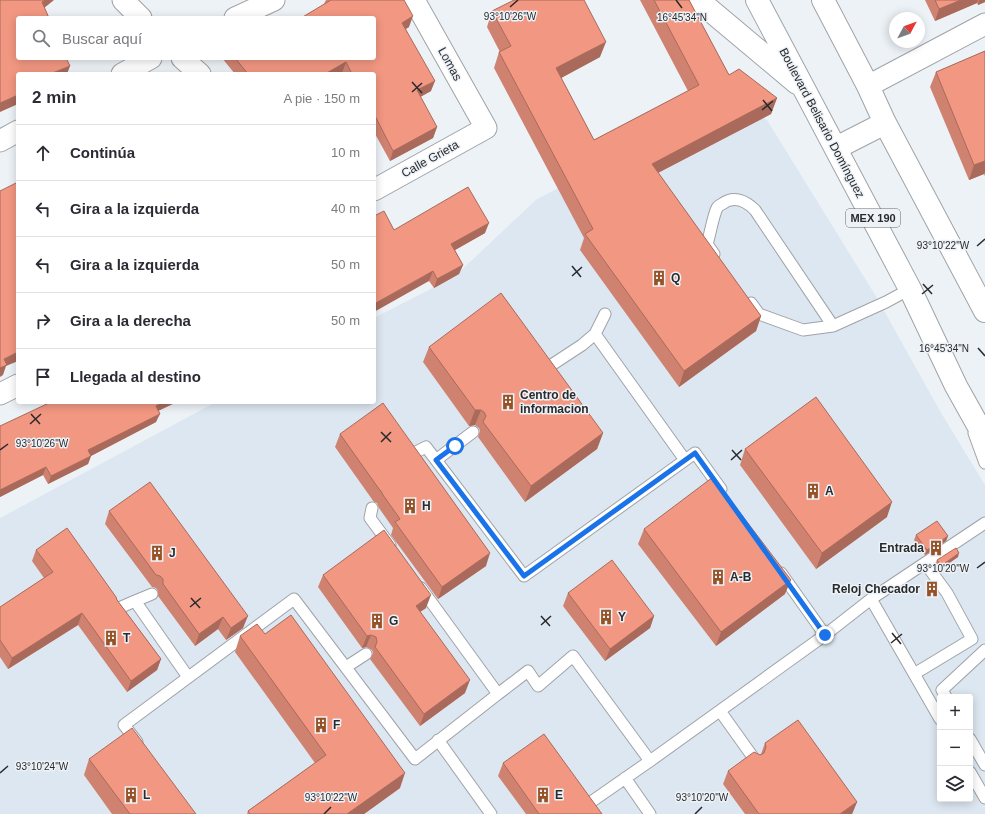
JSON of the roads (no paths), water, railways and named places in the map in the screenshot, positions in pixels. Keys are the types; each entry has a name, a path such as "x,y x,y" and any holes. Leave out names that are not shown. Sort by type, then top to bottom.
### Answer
{"main road":[{"path":"698,0 806,90"},
{"name":"Boulevard Belisario Domínguez","path":"757,0 910,289 956,386 985,438"},
{"path":"823,0 868,86 885,123 985,311"},
{"path":"836,148 885,123"}],"street":[{"path":"123,0 139,16"},
{"path":"239,16 274,0"},
{"name":"Lomas","path":"414,0 486,128"},
{"path":"868,86 985,24"},
{"path":"126,72 147,60"},
{"path":"184,60 198,72"},
{"name":"Calle Grieta","path":"376,189 486,128"},
{"path":"0,141 16,132"},
{"path":"0,394 16,386"}],"lane":[{"path":"721,263 707,244 717,207 732,199 741,200 749,204 755,210 832,326"},
{"path":"745,295 759,314 803,330 832,326 886,302 910,289"},
{"path":"550,366 582,345 595,334 606,314"},
{"path":"595,334 685,460"},
{"path":"956,386 985,463"},
{"path":"436,460 473,432"},
{"path":"416,452 426,447 524,576 695,453 728,498"},
{"path":"372,508 370,518 398,556"},
{"path":"591,802 825,635 871,599 985,523"},
{"path":"914,674 972,639 947,593 925,562"},
{"path":"774,563 825,635"},
{"path":"416,581 498,694"},
{"path":"119,608 152,594"},
{"path":"142,748 124,725 294,599 415,759 528,671 538,686 573,656 650,761"},
{"path":"871,599 937,714"},
{"path":"135,601 188,677"},
{"path":"944,694 942,690 985,650"},
{"path":"346,667 366,654"},
{"path":"720,711 755,760"},
{"path":"438,740 491,814"},
{"path":"973,744 985,765"},
{"path":"973,777 985,798"},
{"path":"624,778 650,814"}],"place":[{"name":"Q","path":"659,278"},
{"name":"Centro de informacion","path":"508,402"},
{"name":"A","path":"813,491"},
{"name":"H","path":"410,506"},
{"name":"Entrada","path":"936,548"},
{"name":"J","path":"157,553"},
{"name":"A-B","path":"718,577"},
{"name":"Reloj Checador","path":"932,589"},
{"name":"Y","path":"606,617"},
{"name":"G","path":"377,621"},
{"name":"T","path":"111,638"},
{"name":"F","path":"321,725"},
{"name":"L","path":"131,795"},
{"name":"E","path":"543,795"}]}
